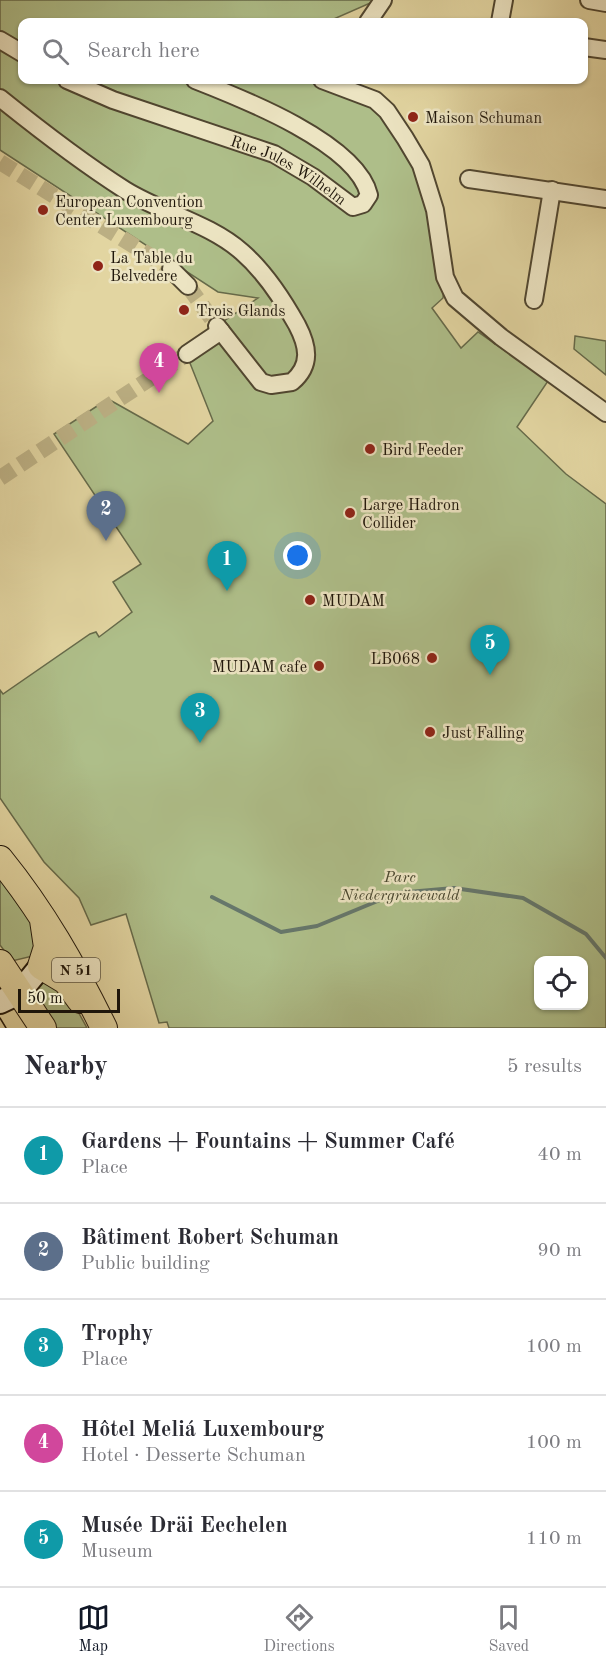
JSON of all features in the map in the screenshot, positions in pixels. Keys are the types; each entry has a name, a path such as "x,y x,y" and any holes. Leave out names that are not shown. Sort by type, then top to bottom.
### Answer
{"main road":[{"name":"N 51","path":"0,859 43,915 71,961 104,1028"},
{"name":"N 51","path":"43,915 47,947 40,966 66,981 98,1028"},
{"path":"40,966 1,968 10,997 43,1028"},
{"path":"10,997 40,966"}],"street":[{"path":"371,18 383,0"},
{"path":"501,18 504,0"},
{"path":"589,0 606,3"},
{"path":"0,40 18,51"},
{"path":"588,48 606,50"},
{"name":"Rue Jules Wilhelm","path":"76,84 113,100 232,137 274,154 313,177 344,202 353,207 363,204 369,195 366,185 333,149 291,122 204,84"},
{"path":"333,84 375,100 387,111 421,165 435,210 445,277 455,298 501,337 606,413"},
{"path":"0,98 64,150 128,192 219,237 241,251 262,271 289,311 306,344 305,366 292,382 271,385 261,382 219,329 187,354"},
{"path":"469,179 606,199"},
{"path":"534,300 552,190"},
{"path":"171,268 188,286"}],"green space":[{"name":"Parc Niedergrünewald","path":"0,0 377,0 336,18 18,18 18,84 333,84 375,100 421,165 445,277 443,298 432,308 461,348 478,332 548,381 517,427 566,474 606,504 606,1028 169,1028 167,1022 159,1023 126,914 91,925 79,898 44,862 0,798 0,690 3,694 90,634 96,632 99,637 132,612 113,582 141,564 54,434 108,399 188,444 213,421 184,348 258,298 218,292 0,150"},
{"path":"575,336 606,341 606,375 574,349"},
{"path":"0,873 32,915 37,955 12,961 0,945"},
{"path":"50,981 75,1006 87,1028 54,1028 33,994 38,982"}],"waterway":[{"path":"212,897 281,932 317,926 397,893 454,888 523,898 586,934 606,958"}],"tunnel":[{"path":"0,162 171,269"},
{"path":"188,286 217,326"},
{"path":"0,478 187,354"}],"tram line":[{"path":"0,1018 6,1028"}],"place":[{"name":"Maison Schuman","path":"413,117"},
{"name":"European Convention Center Luxembourg","path":"43,210"},
{"name":"La Table du Belvedere","path":"98,266"},
{"name":"Trois Glands","path":"184,310"},
{"name":"Hôtel Meliá Luxembourg","path":"159,393"},
{"name":"Bird Feeder","path":"370,449"},
{"name":"Large Hadron Collider","path":"350,513"},
{"name":"Bâtiment Robert Schuman","path":"106,541"},
{"name":"Gardens + Fountains + Summer Café","path":"227,591"},
{"name":"MUDAM","path":"310,600"},
{"name":"LB068","path":"432,658"},
{"name":"MUDAM cafe","path":"319,666"},
{"name":"Musée Dräi Eechelen","path":"490,675"},
{"name":"Just Falling","path":"430,732"},
{"name":"Trophy","path":"200,743"}]}
